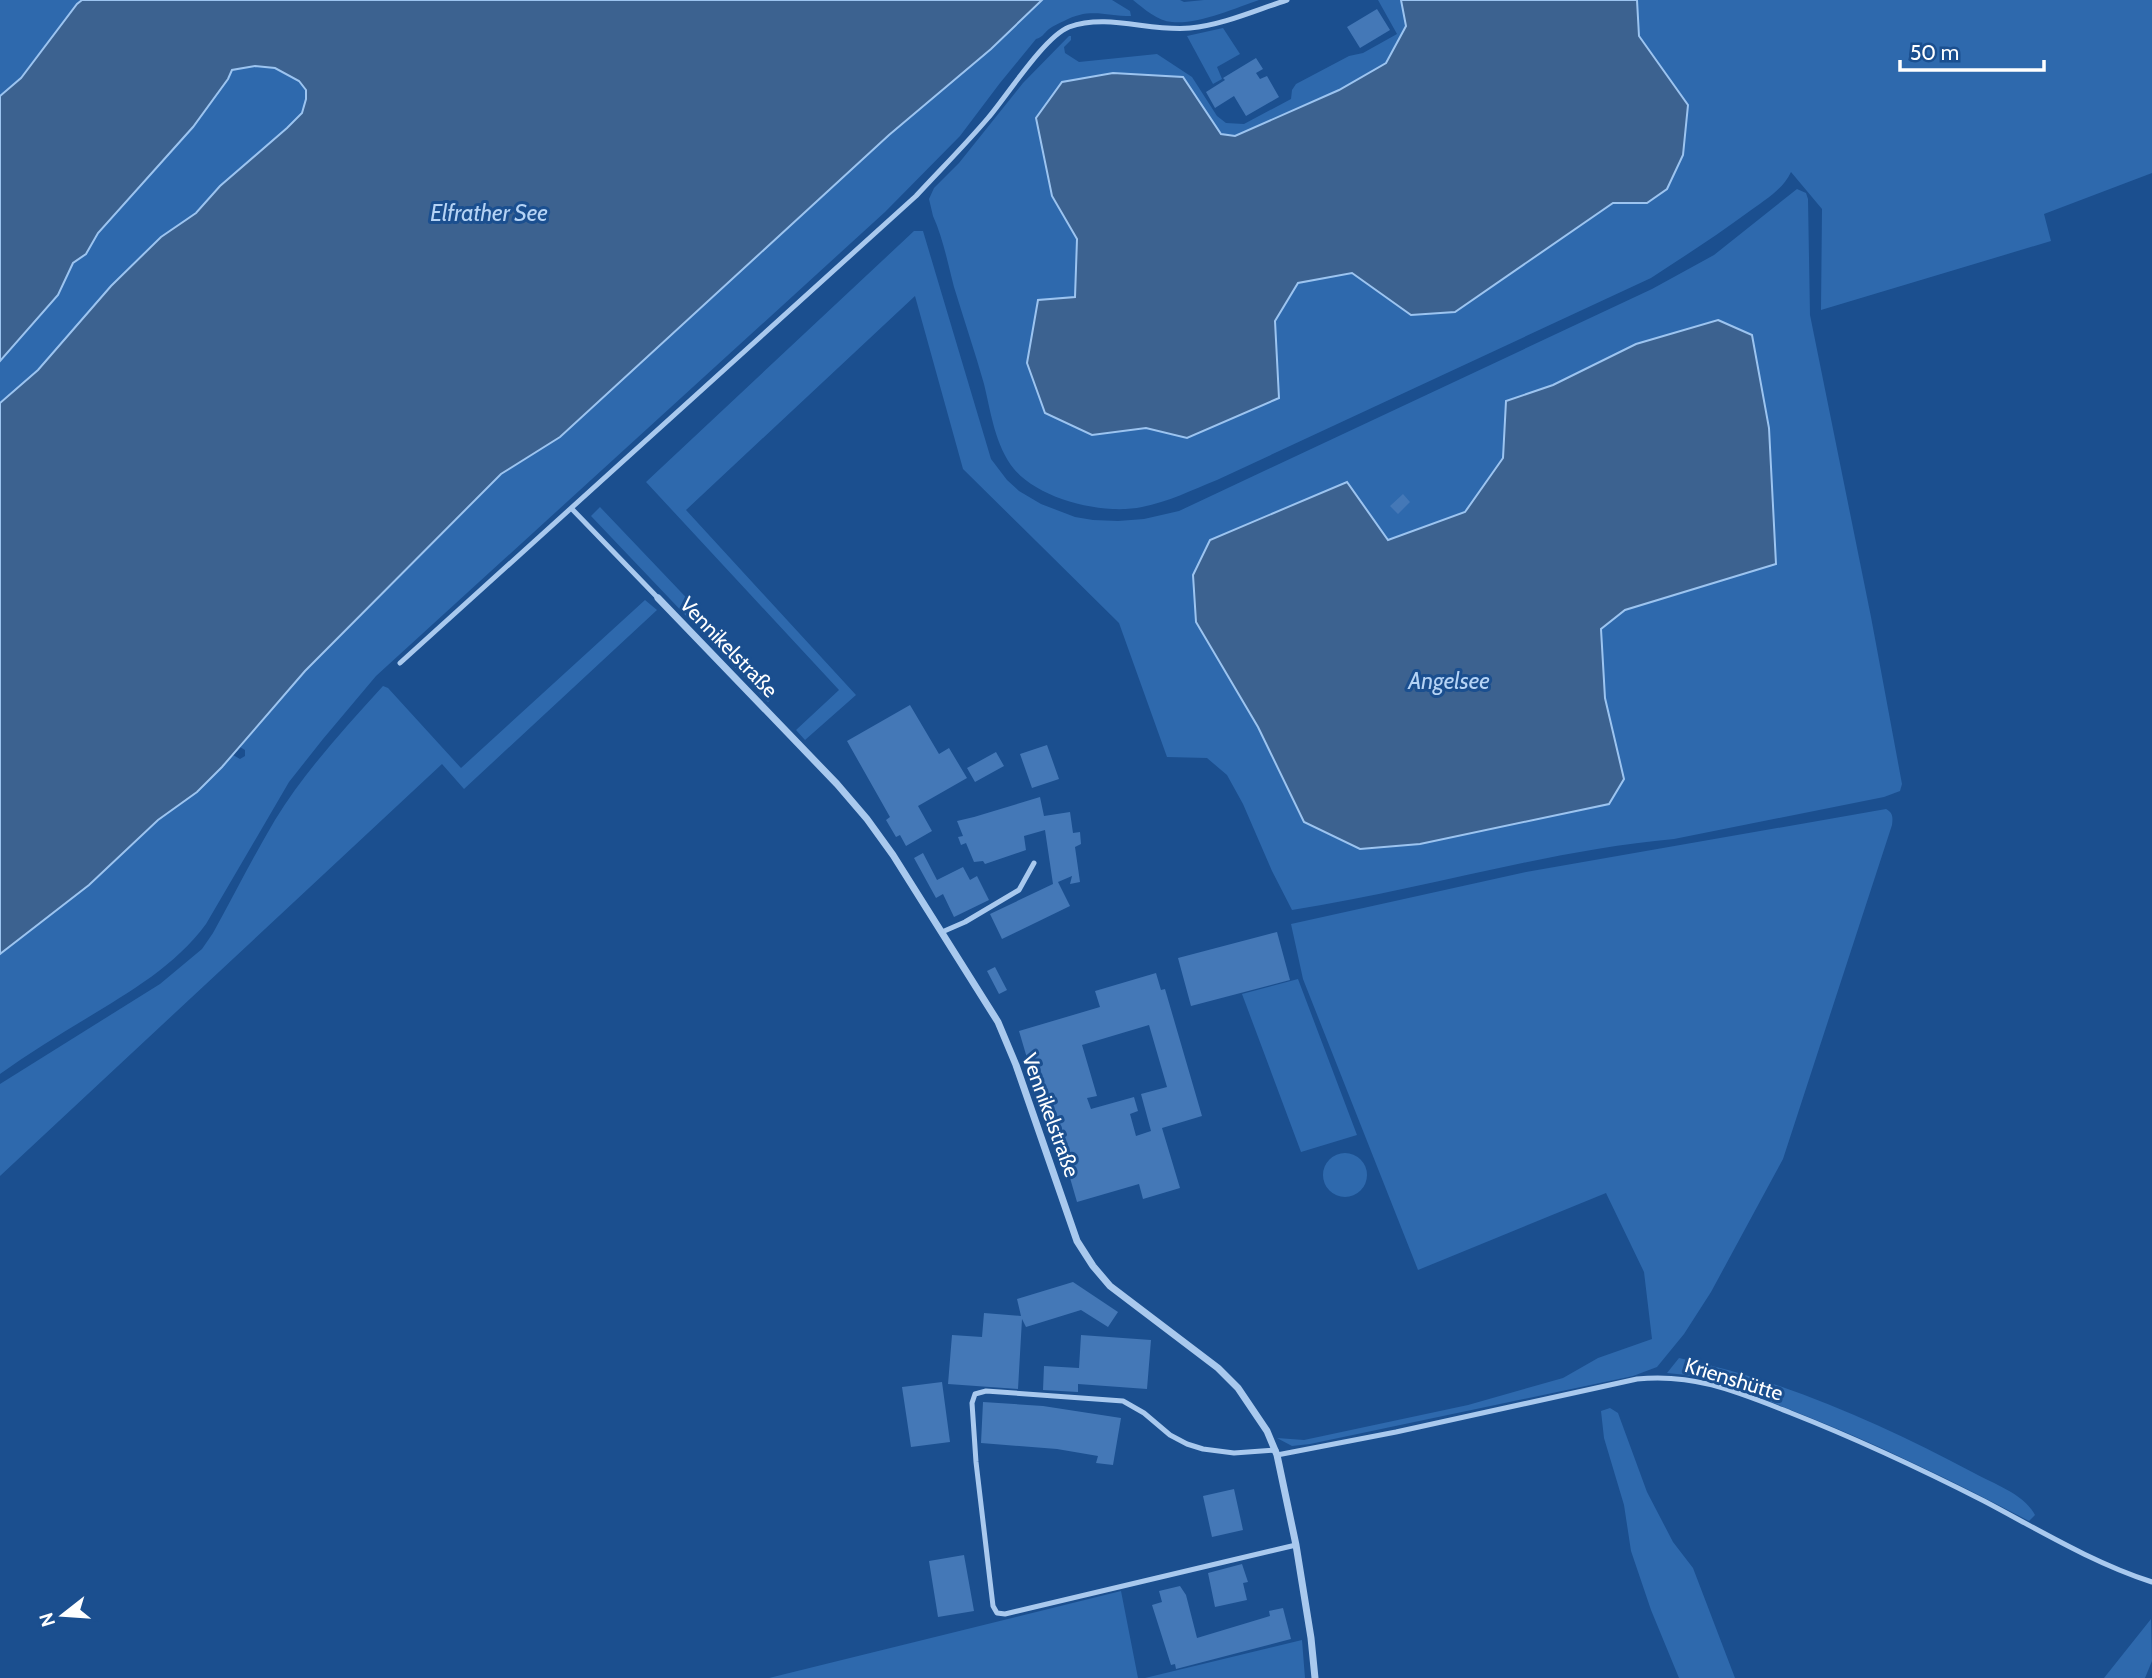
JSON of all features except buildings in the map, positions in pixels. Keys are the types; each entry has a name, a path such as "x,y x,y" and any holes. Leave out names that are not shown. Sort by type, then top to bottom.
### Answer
{"street":[{"name":"Vennikelstraße","path":"658,598 837,785 893,855 998,1022 1016,1065 1077,1241 1093,1266 1110,1286 1219,1368 1253,1408 1277,1453 1296,1545 1315,1678"}],"lane":[{"path":"400,663 916,196 989,116 1020,75 1066,29 1092,21 1158,28 1192,28 1220,22 1287,0"},
{"path":"572,509 658,598"},
{"path":"942,932 965,922 1019,890 1034,863"},
{"name":"Krienshütte","path":"1296,1545 1005,1614 997,1613 993,1606 976,1462 972,1403 975,1394 985,1391 1123,1401 1144,1413 1170,1435 1195,1447 1234,1453 1277,1453 1396,1432 1637,1380 1660,1377 1688,1379 1750,1397 1882,1451 2066,1545 2152,1582"}],"shaded area":[{"path":"0,0 82,0 20,78 0,96"},
{"path":"1042,0 1112,0 1130,11 1131,16 1082,14 1056,25 1036,39 960,136 885,212 376,676 289,782 206,924 181,953 136,987 0,1074 0,954 89,885 158,820 197,792 233,755 240,759 245,756 245,750 240,747 305,671 501,474 560,437 889,135 991,49"},
{"path":"1133,0 1259,0 1216,15 1192,21 1172,22 1151,14"},
{"path":"1378,0 1401,0 1406,26 1386,63 1339,90 1235,136 1221,134 1052,196 1077,239 1075,297 1039,300 1092,435 1146,428 1187,438 1279,398 1275,321 1298,283 1352,273 1411,315 1570,232 1613,203 1647,203 1688,105 1639,36 1637,0 2152,0 2152,173 2044,214 2051,241 1821,310 1822,209 1791,172 1783,185 1766,200 1651,278 1180,495 1142,507 1110,509 1056,497 1025,480 1002,450 995,428 981,372 933,216 929,199 934,188 959,163 1023,83 1069,36 1071,40 1064,47 1065,53 1079,62 1157,54 1192,77 1217,116 1226,123 1244,124 1291,99 1296,84 1397,34"},
{"path":"1223,28 1240,54 1217,67 1222,79 1213,84 1187,36"},
{"path":"255,66 275,68 299,81 306,90 302,113 220,186 196,213 161,237 38,370 0,403 0,361 58,295 73,263 86,254 98,233 231,70"},
{"path":"1797,189 1806,193 1810,315 1902,784 1900,791 1884,797 1674,839 1577,852 1292,910 1227,775 1207,758 1167,757 1119,623 963,469 915,296 686,510 856,695 805,740 796,730 839,690 646,482 914,231 923,231 991,459 1019,491 1041,504 1075,517 1118,521 1144,519 1179,511 1652,289 1714,255","holes":["1718,320 1752,335 1769,428 1776,564 1625,610 1601,629 1605,698 1624,779 1609,804 1420,844 1360,849 1304,822 1258,727 1346,482 1388,540 1465,512 1503,458 1506,401 1553,385 1636,344"]},
{"path":"600,507 777,693 768,702 591,516"},
{"path":"645,600 657,610 464,789 442,764 0,1176 0,1084 160,984 202,949 275,820 299,784 383,686 388,688 461,768"},
{"path":"1886,809 1892,816 1892,825 1783,1159 1711,1292 1684,1334 1657,1367 1633,1376 1310,1444 1292,1446 1277,1438 1304,1440 1468,1405 1563,1378 1598,1358 1652,1339 1644,1272 1606,1193 1418,1270 1303,979 1291,924 1526,872"},
{"path":"1298,979 1357,1135 1301,1152 1242,994"},
{"path":"1345,1153 1354,1154 1361,1159 1366,1166 1366,1184 1361,1191 1354,1196 1345,1197 1336,1196 1329,1191 1324,1184 1323,1175 1324,1166 1329,1159 1336,1154"},
{"path":"1679,1358 1756,1378 1867,1420 2008,1490 2024,1501 2035,1515 2029,1521 1882,1448 1761,1398 1715,1382 1667,1373"},
{"path":"1610,1408 1618,1413 1647,1492 1673,1542 1693,1568 1735,1678 1679,1678 1651,1610 1631,1551 1624,1505 1604,1438 1601,1411"},
{"path":"1121,1591 1138,1678 769,1678"},
{"path":"2151,1619 2152,1661 2145,1678 2104,1678"},
{"path":"1302,1640 1305,1678 1145,1678"}],"water":[{"name":"Elfrather See","path":"82,0 1042,0 991,49 889,135 560,437 501,474 305,671 197,792 158,820 89,885 0,954 0,403 38,370 111,286 161,237 196,213 220,186 287,128 302,113 306,99 306,90 299,81 275,68 255,66 232,70 193,127 98,233 86,254 73,263 58,295 0,361 0,96 21,78"},
{"path":"1401,0 1637,0 1639,36 1688,105 1683,155 1667,189 1647,203 1613,203 1455,312 1411,315 1352,273 1298,283 1275,321 1279,398 1187,438 1146,428 1092,435 1045,413 1027,363 1038,300 1075,297 1077,239 1052,196 1036,118 1062,82 1113,73 1183,77 1221,134 1235,136 1339,90 1386,63 1406,26"},
{"name":"Angelsee","path":"1718,320 1752,335 1769,428 1776,564 1625,610 1601,629 1605,698 1624,779 1609,804 1420,844 1360,849 1304,822 1258,727 1196,622 1193,575 1210,540 1347,482 1388,540 1465,512 1503,458 1506,401 1553,385 1636,344"}]}
